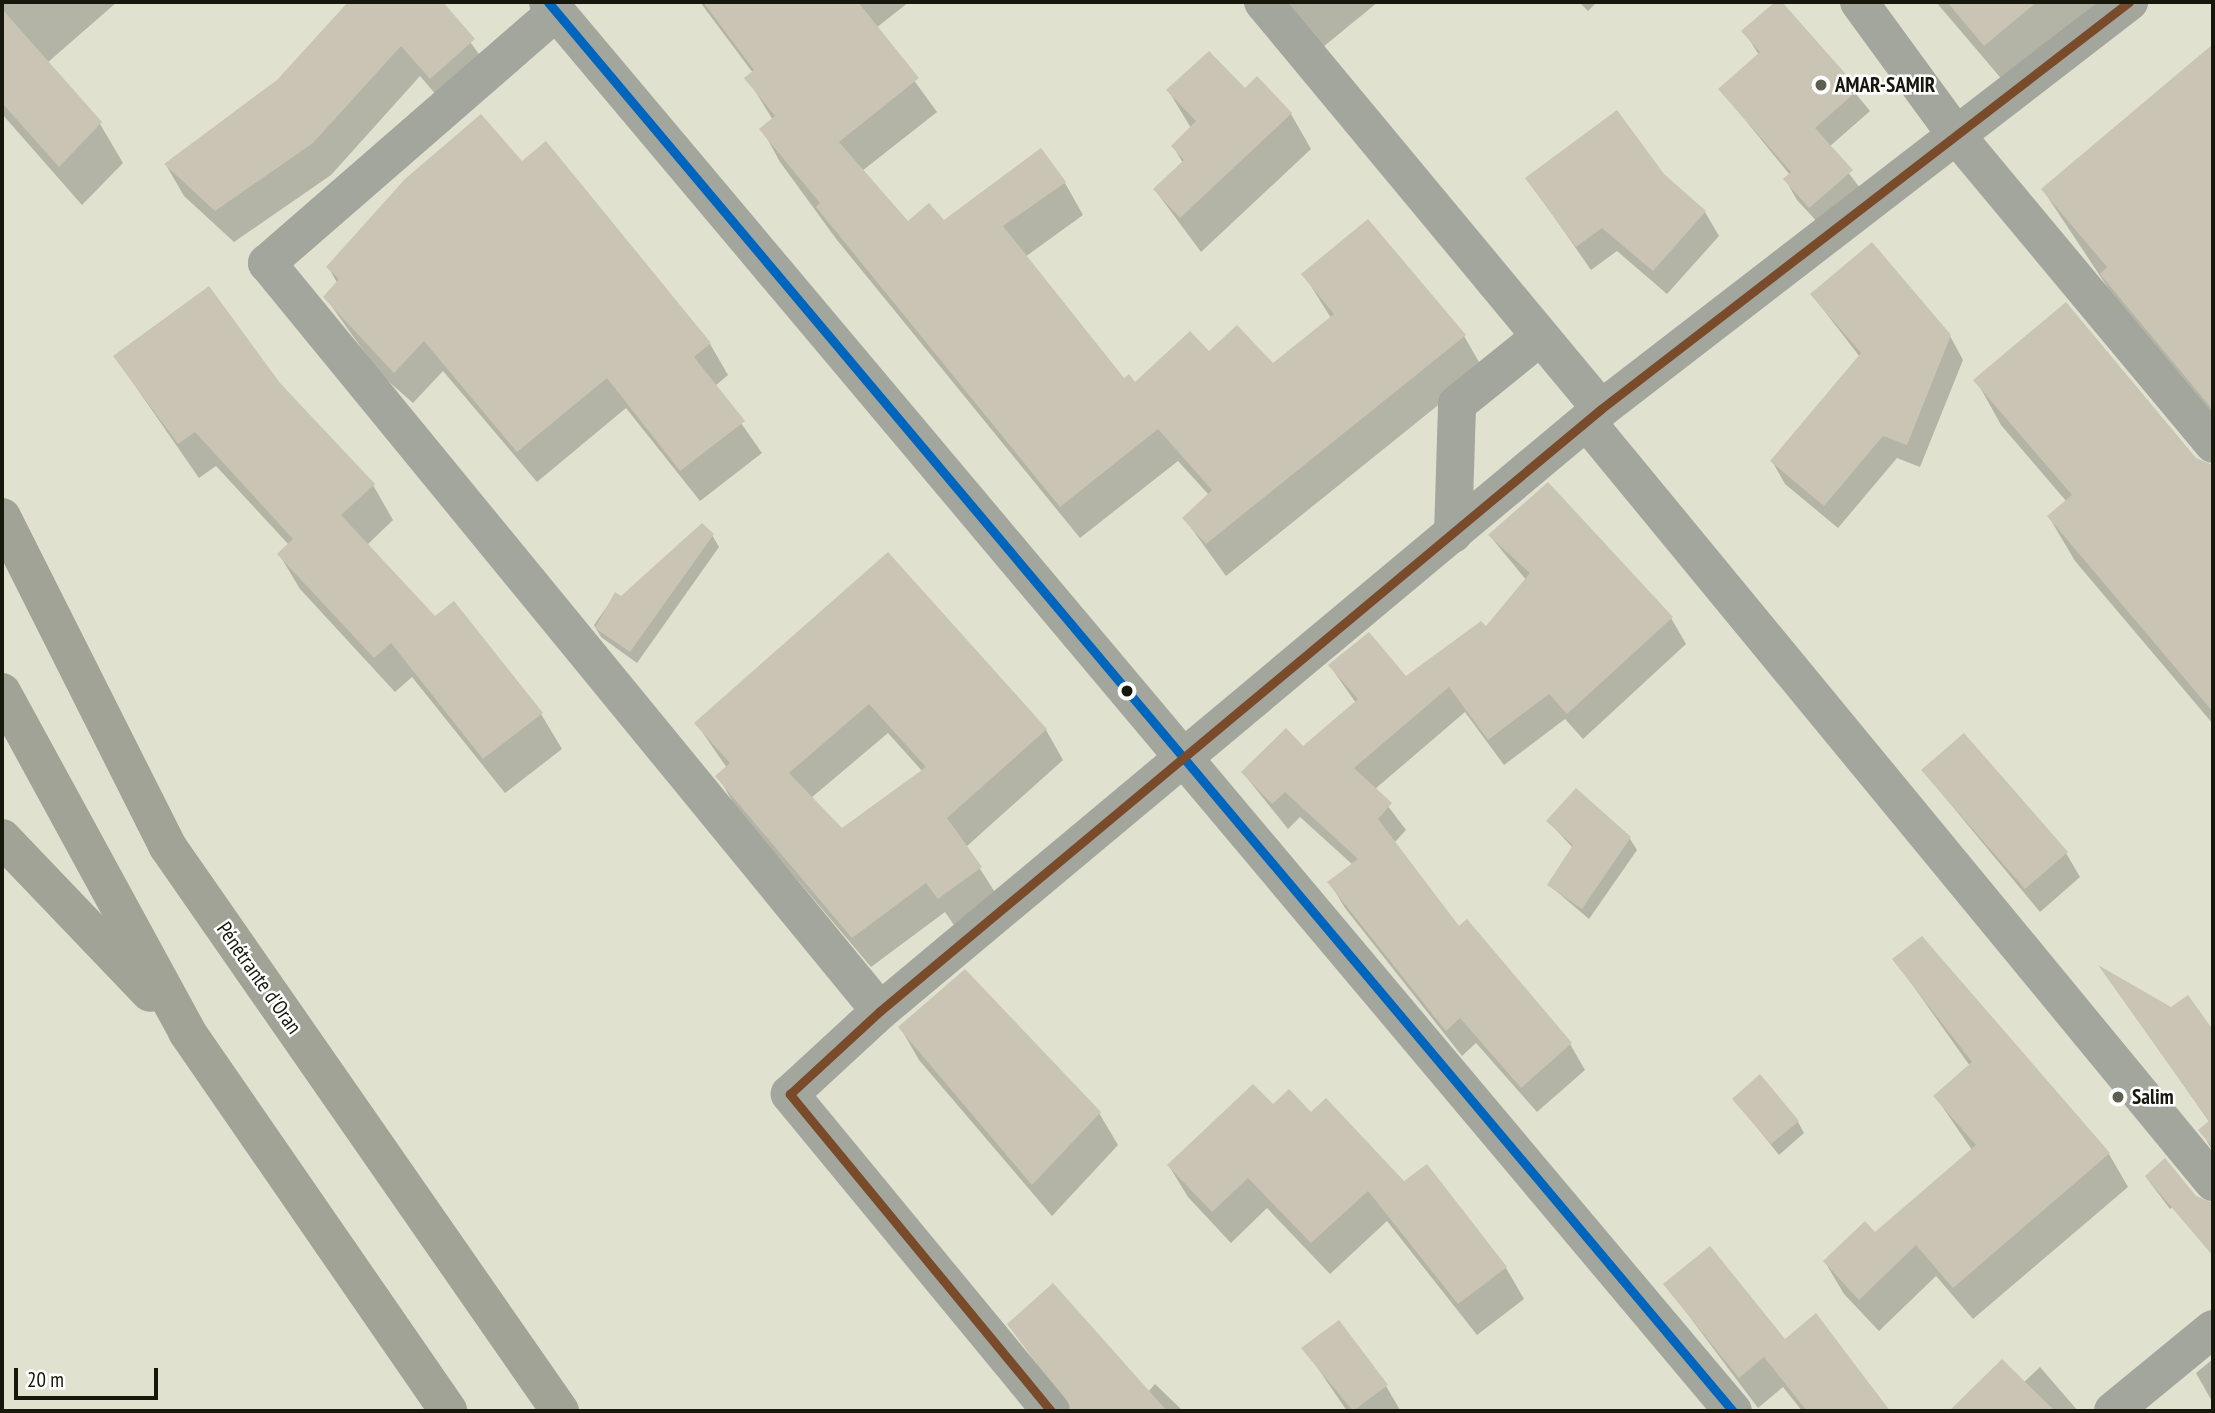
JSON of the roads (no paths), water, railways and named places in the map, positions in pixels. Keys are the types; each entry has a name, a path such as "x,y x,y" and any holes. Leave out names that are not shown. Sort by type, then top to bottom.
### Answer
{"highway":[{"name":"Pénétrante d'Oran","path":"2,517 168,847 560,1411"},
{"path":"2,692 187,1032 448,1411"},
{"path":"2,838 187,1032"}],"street":[{"path":"1262,2 1540,337 1594,416 2213,1182"},
{"path":"1859,2 1956,135 2213,444"},
{"path":"1051,1411 790,1094 880,1011 1594,416 2129,2"},
{"path":"880,1011 267,263 552,7 1182,761 1733,1411"},
{"path":"1453,534 1457,404 1540,337"},
{"path":"2113,1411 2213,1329"}],"place":[{"name":"AMAR-SAMIR","path":"1821,85"},
{"name":"Salim","path":"2118,1097"}]}
